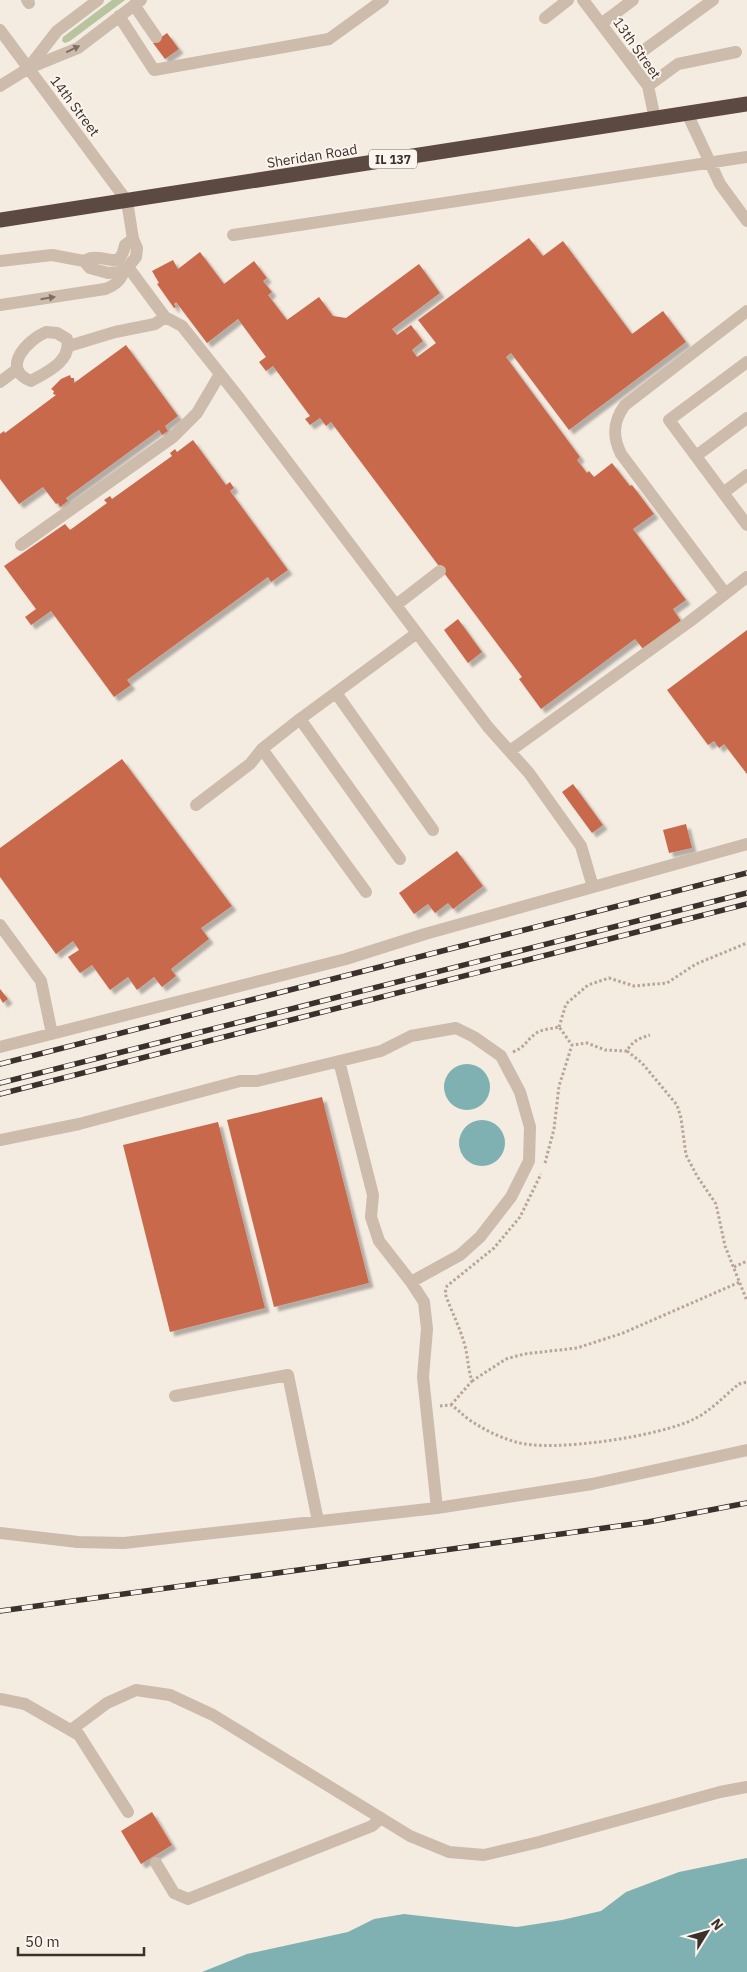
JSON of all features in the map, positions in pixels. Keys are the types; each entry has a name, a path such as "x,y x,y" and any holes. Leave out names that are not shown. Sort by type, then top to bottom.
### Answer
{"highway":[{"name":"Sheridan Road","path":"0,220 747,104"}],"street":[{"path":"29,68 57,31 98,0"},
{"path":"119,16 154,70 329,39 383,0"},
{"path":"545,18 568,0"},
{"name":"13th Street","path":"584,0 648,86 655,119"},
{"path":"601,24 633,0"},
{"path":"629,60 714,0"},
{"path":"0,86 29,68 78,48 138,3 156,37"},
{"name":"14th Street","path":"0,30 127,201"},
{"path":"648,86 678,64 736,52"},
{"path":"687,113 720,184 747,221"},
{"path":"233,235 747,157"},
{"path":"0,305 105,289 116,285 136,257 137,248 132,239 127,201"},
{"path":"0,261 52,255 84,261 93,257 108,260 118,259 123,254 125,245 132,239"},
{"path":"84,261 90,268 108,273 119,272 127,268"},
{"path":"127,268 165,317 182,326 488,727 529,773 581,846 593,887"},
{"path":"725,593 621,454 615,442 615,429 618,415 625,405 747,312"},
{"path":"69,346 115,332 155,324 165,317"},
{"path":"46,332 56,333 67,339 69,346 66,356 60,362 31,381 23,378 16,370 14,361 20,351 37,336 46,332"},
{"path":"747,362 669,420 747,525"},
{"path":"0,382 16,370"},
{"path":"21,545 173,437 197,413 220,374"},
{"path":"696,456 747,418"},
{"path":"723,493 747,476"},
{"path":"396,605 440,571"},
{"path":"510,752 689,622 747,577"},
{"path":"196,805 250,764 262,749 300,719 417,634"},
{"path":"336,693 434,830"},
{"path":"300,719 400,859"},
{"path":"262,749 366,892"},
{"path":"0,1047 346,959 425,934 747,844"},
{"path":"0,925 41,981 52,1034"},
{"path":"0,1140 79,1124 240,1080 257,1080 381,1051 411,1036 456,1028 474,1037 501,1056 520,1092 530,1127 529,1161 511,1197 480,1237 460,1255 411,1282"},
{"path":"339,1061 372,1194 371,1217 378,1241 411,1282 424,1302 427,1329 422,1377 437,1508"},
{"path":"175,1396 288,1375 318,1522"},
{"path":"0,1533 78,1542 124,1543 318,1522 437,1508 592,1484 747,1450"},
{"path":"70,1730 107,1703 136,1690 170,1695 213,1715 410,1836 449,1852 484,1855 540,1842 720,1792 747,1787"},
{"path":"0,1699 25,1704 79,1736 128,1812"},
{"path":"156,1863 174,1893 188,1899 372,1826 381,1818"}],"path":[{"path":"558,1027 566,1004 588,984 610,978 634,986 667,983 696,964 747,943"},
{"path":"558,1027 572,1045 587,1043 605,1050 627,1050 642,1063 677,1105 681,1118 686,1155 697,1176 716,1204 725,1246 747,1301"},
{"path":"501,1056 523,1048 534,1034 558,1027"},
{"path":"627,1050 638,1038 650,1035"},
{"path":"734,1267 747,1261"},
{"path":"472,1381 506,1359 524,1354 577,1348 622,1333 740,1282"},
{"path":"426,1408 450,1405 488,1432 517,1443 539,1447 608,1441 650,1433 695,1419 739,1384 747,1382"}],"green space":[{"path":"112,0 125,0 70,41 65,43 62,41 63,37"}],"water":[{"path":"462,1064 472,1064 486,1074 490,1087 486,1100 480,1106 472,1110 462,1110 448,1100 444,1092 444,1082 454,1068"},
{"path":"477,1120 487,1120 501,1130 505,1143 501,1156 495,1162 487,1166 477,1166 463,1156 459,1148 459,1138 469,1124"},
{"path":"747,1858 747,1972 202,1972 247,1954 348,1932 374,1919 404,1914 517,1927 562,1920 601,1911 626,1892 679,1872"}],"building":[{"path":"167,33 179,49 165,59 153,43"},
{"path":"529,238 543,256 563,241 632,334 663,311 686,342 569,430 511,353 506,357 580,457 577,460 587,473 589,471 594,477 612,463 654,514 633,529 686,600 673,609 681,621 644,650 635,639 541,709 519,679 522,677 331,422 326,426 320,418 310,425 305,419 310,416 273,366 266,371 259,362 266,357 238,319 207,343 176,302 174,304 176,307 174,308 157,284 159,283 152,271 173,260 178,269 200,252 224,284 254,261 267,278 263,281 272,292 268,295 287,320 319,297 333,316 346,318 419,264 440,293 392,329 397,335 411,325 423,341 412,350 417,357 436,343 418,320"},
{"path":"126,345 178,416 165,426 168,431 162,435 159,430 66,498 68,501 60,507 43,487 19,504 0,479 0,434 4,431 5,433 56,395 53,394 54,391 51,389 61,379 70,375 71,378 74,378 74,383"},
{"path":"193,440 226,485 230,482 234,488 230,491 288,570 271,582 268,577 127,680 131,685 114,697 51,611 31,625 25,617 36,609 4,566 65,524 70,530 107,503 104,500 110,496 112,499 172,456 170,453 175,449 177,452"},
{"path":"458,619 482,652 468,663 444,630"},
{"path":"747,630 747,774 724,744 719,748 714,741 708,745 667,690"},
{"path":"122,759 232,906 201,928 209,939 171,969 176,976 162,987 154,977 137,990 128,977 110,990 92,965 80,973 68,957 79,950 73,941 56,954 0,877 0,848"},
{"path":"573,784 603,825 592,833 562,792"},
{"path":"686,824 692,848 669,853 663,830"},
{"path":"457,851 483,886 453,909 448,903 435,913 428,904 414,914 399,893"},
{"path":"0,989 8,999 3,1003 0,998"},
{"path":"322,1097 369,1283 274,1307 227,1120"},
{"path":"218,1122 265,1308 170,1332 123,1145"},
{"path":"152,1812 172,1845 141,1864 121,1831"}],"railway":[{"path":"0,1064 747,873"},
{"path":"0,1083 747,893"},
{"path":"0,1094 747,904"},
{"path":"0,1611 648,1522 747,1503"}]}
